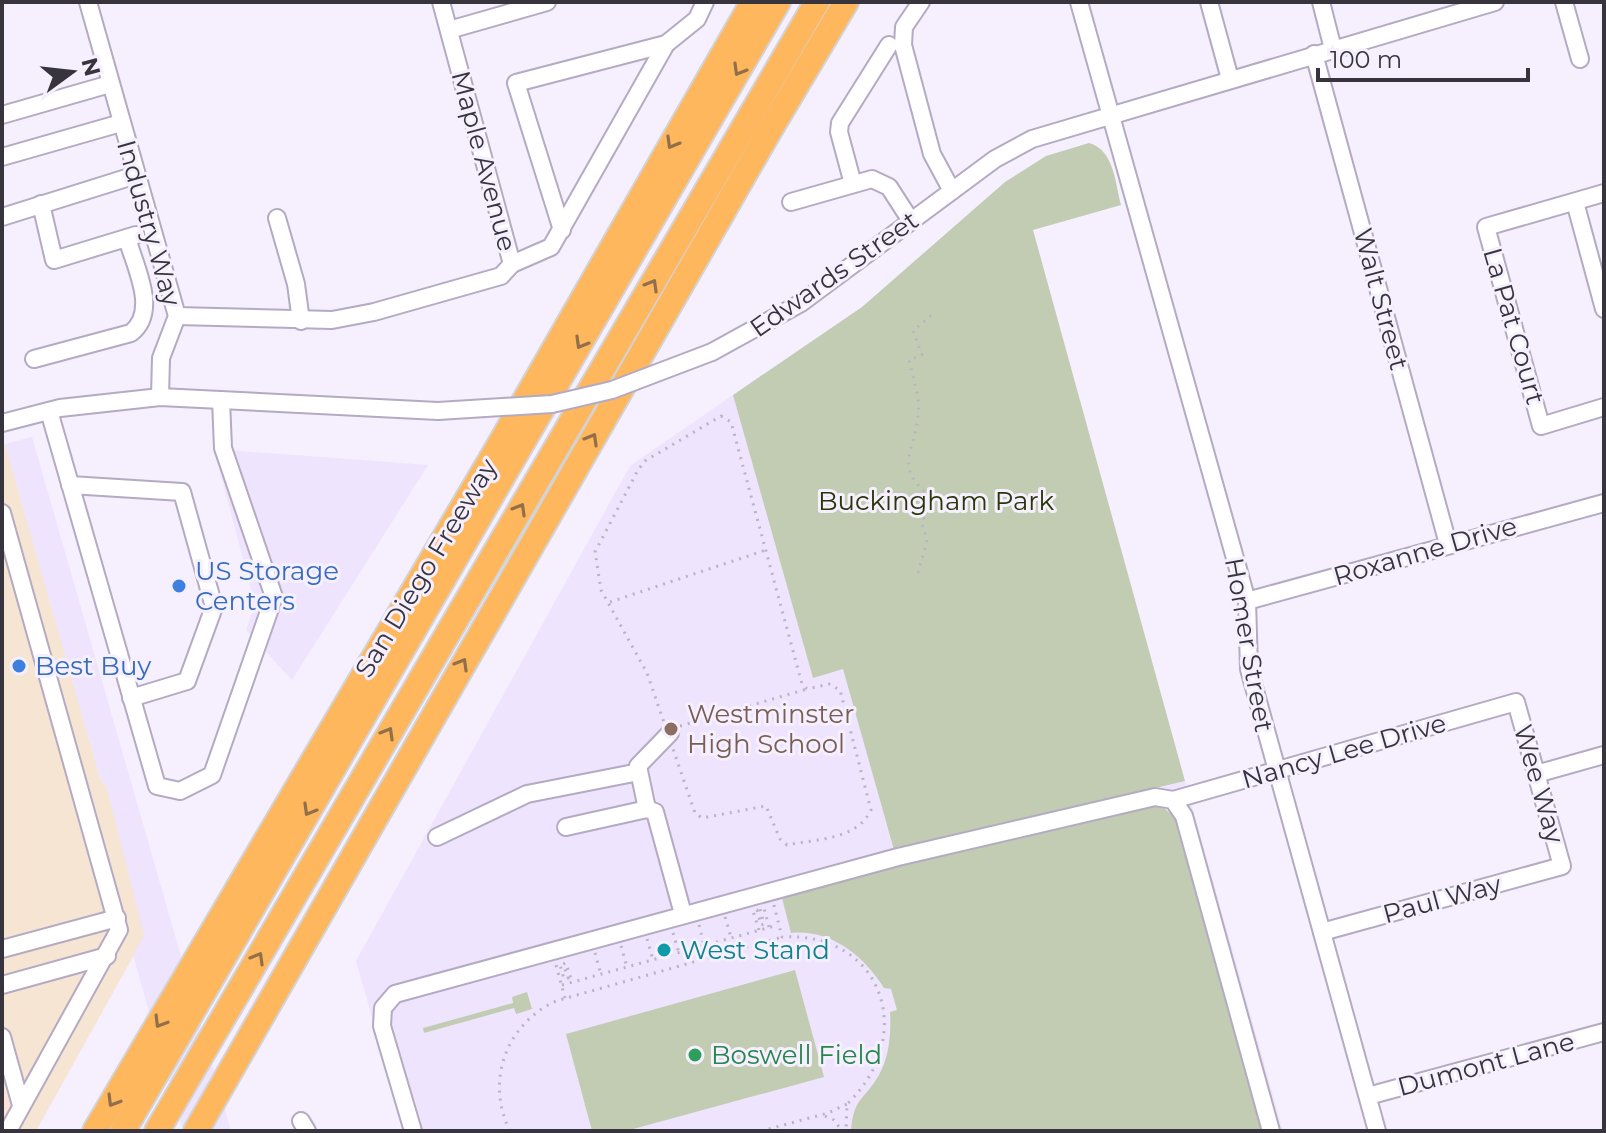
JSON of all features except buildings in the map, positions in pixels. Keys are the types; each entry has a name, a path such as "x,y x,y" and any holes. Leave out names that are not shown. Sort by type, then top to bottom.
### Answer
{"highway":[{"name":"San Diego Freeway","path":"95,1131 142,1076 199,979 281,810 497,449 753,2"},
{"path":"199,979 778,2"},
{"path":"160,1125 817,2"},
{"path":"196,1131 241,1047 846,2"},
{"path":"123,1131 142,1076"}],"street":[{"name":"Industry Way","path":"88,2 177,316 161,358 160,397"},
{"name":"Maple Avenue","path":"177,316 332,320 374,312 501,276 512,264 441,2"},
{"path":"449,30 547,2"},
{"path":"512,264 551,247 666,44 697,19 705,2"},
{"path":"921,2 904,27 903,45 932,154 952,191"},
{"name":"Homer Street","path":"1079,2 1247,601 1249,669 1274,770 1377,1131"},
{"path":"1209,2 1230,79"},
{"path":"1321,2 1333,49"},
{"name":"Edwards Street","path":"2,423 49,411 160,397 438,411 552,404 612,390 712,352 801,303 1013,148 1109,113 1493,2"},
{"path":"1564,2 1580,59"},
{"path":"562,230 516,83 666,44"},
{"path":"853,184 839,132 840,123 889,45"},
{"name":"Walt Street","path":"1314,54 1448,544"},
{"path":"2,115 110,84"},
{"path":"2,157 121,123"},
{"path":"2,217 136,175"},
{"path":"791,202 872,179 882,181 911,221"},
{"path":"1604,193 1575,202 1604,309"},
{"name":"La Pat Court","path":"1575,202 1486,227 1541,426 1604,407"},
{"path":"41,204 54,260 151,231"},
{"path":"277,218 296,284 301,321"},
{"path":"34,359 131,333 143,324 146,309 127,238"},
{"path":"49,411 157,786 180,791 212,775 274,597 223,448 221,400"},
{"path":"70,485 182,492 214,607 187,681 131,698"},
{"name":"Roxanne Drive","path":"1247,601 1604,503"},
{"path":"2,513 119,930 8,1131"},
{"name":"Nancy Lee Drive","path":"413,1131 382,1026 383,1008 395,994 770,890 1118,804 1155,797 1173,800 1516,702"},
{"name":"Wee Way","path":"1516,702 1562,866"},
{"path":"647,809 638,766 669,732"},
{"path":"1536,774 1604,755"},
{"path":"437,837 527,794 639,772"},
{"path":"1173,800 1184,816 1271,1131"},
{"path":"566,827 647,809 655,812 683,914"},
{"name":"Paul Way","path":"1322,932 1562,866"},
{"path":"2,949 117,918"},
{"path":"2,985 107,956"},
{"name":"Dumont Lane","path":"1368,1096 1604,1032"},
{"path":"2,1037 21,1105"}],"path":[{"path":"918,573 927,540 922,523 931,497 914,483 908,469 908,454 918,416 909,360 922,355 913,331 934,313"},
{"path":"669,732 829,684 840,690 871,810 866,821 854,831 787,845 780,839 766,806 702,818 695,813 647,673 601,590 595,552 638,470 645,461 721,416 731,422 802,684 807,689"},
{"path":"608,602 766,550"},
{"path":"770,890 782,937"},
{"path":"759,930 753,911 757,910 761,925 764,924 760,909 764,908 769,927"},
{"path":"725,917 731,938"},
{"path":"699,925 704,946"},
{"path":"562,985 779,925"},
{"path":"672,930 679,953"},
{"path":"510,1131 498,1087 505,1053 525,1021 548,1005 782,937 813,939 840,949 860,965 880,995 887,1023 882,1052 868,1081 847,1104 785,1128 761,1131"},
{"path":"647,939 653,960"},
{"path":"621,946 627,967"},
{"path":"595,953 601,975"},
{"path":"565,998 556,965 560,965 564,979 568,978 563,964 566,963 572,982"},
{"path":"844,1131 847,1104"},
{"path":"821,1115 834,1120 844,1131"}],"shaded area":[{"name":"Westminster High School","path":"733,395 813,677 843,668 894,850 1185,781 1283,1131 405,1131 356,961 630,466"},
{"path":"32,437 231,1131 183,1131 133,955 144,935 107,788 100,778 5,444"},
{"path":"5,444 100,778 107,788 145,935 36,1131 2,1131 2,445"},
{"path":"214,449 428,465 292,680 246,630 255,604"},
{"path":"2,1037 18,1096 2,1127"}],"green space":[{"name":"Buckingham Park","path":"1089,143 1104,152 1109,160 1121,205 1033,230 1185,781 894,850 843,669 813,678 733,395 862,307 1005,182 1046,156"},
{"path":"1145,805 1163,807 1179,822 1266,1131 851,1131 857,1105 886,1060 890,1012 897,1010 891,989 884,988 867,965 845,947 820,935 791,933 782,898 786,891"},
{"name":"Boswell Field","path":"795,970 824,1077 626,1131 592,1131 566,1034"},
{"path":"527,992 532,1009 516,1014 514,1008 424,1033 423,1028 513,1003 512,997"}],"place":[{"name":"US Storage Centers","path":"179,586"},
{"name":"Best Buy","path":"19,666"},
{"name":"Westminster High School","path":"671,729"},
{"name":"West Stand","path":"664,950"},
{"name":"Boswell Field","path":"695,1055"}]}
